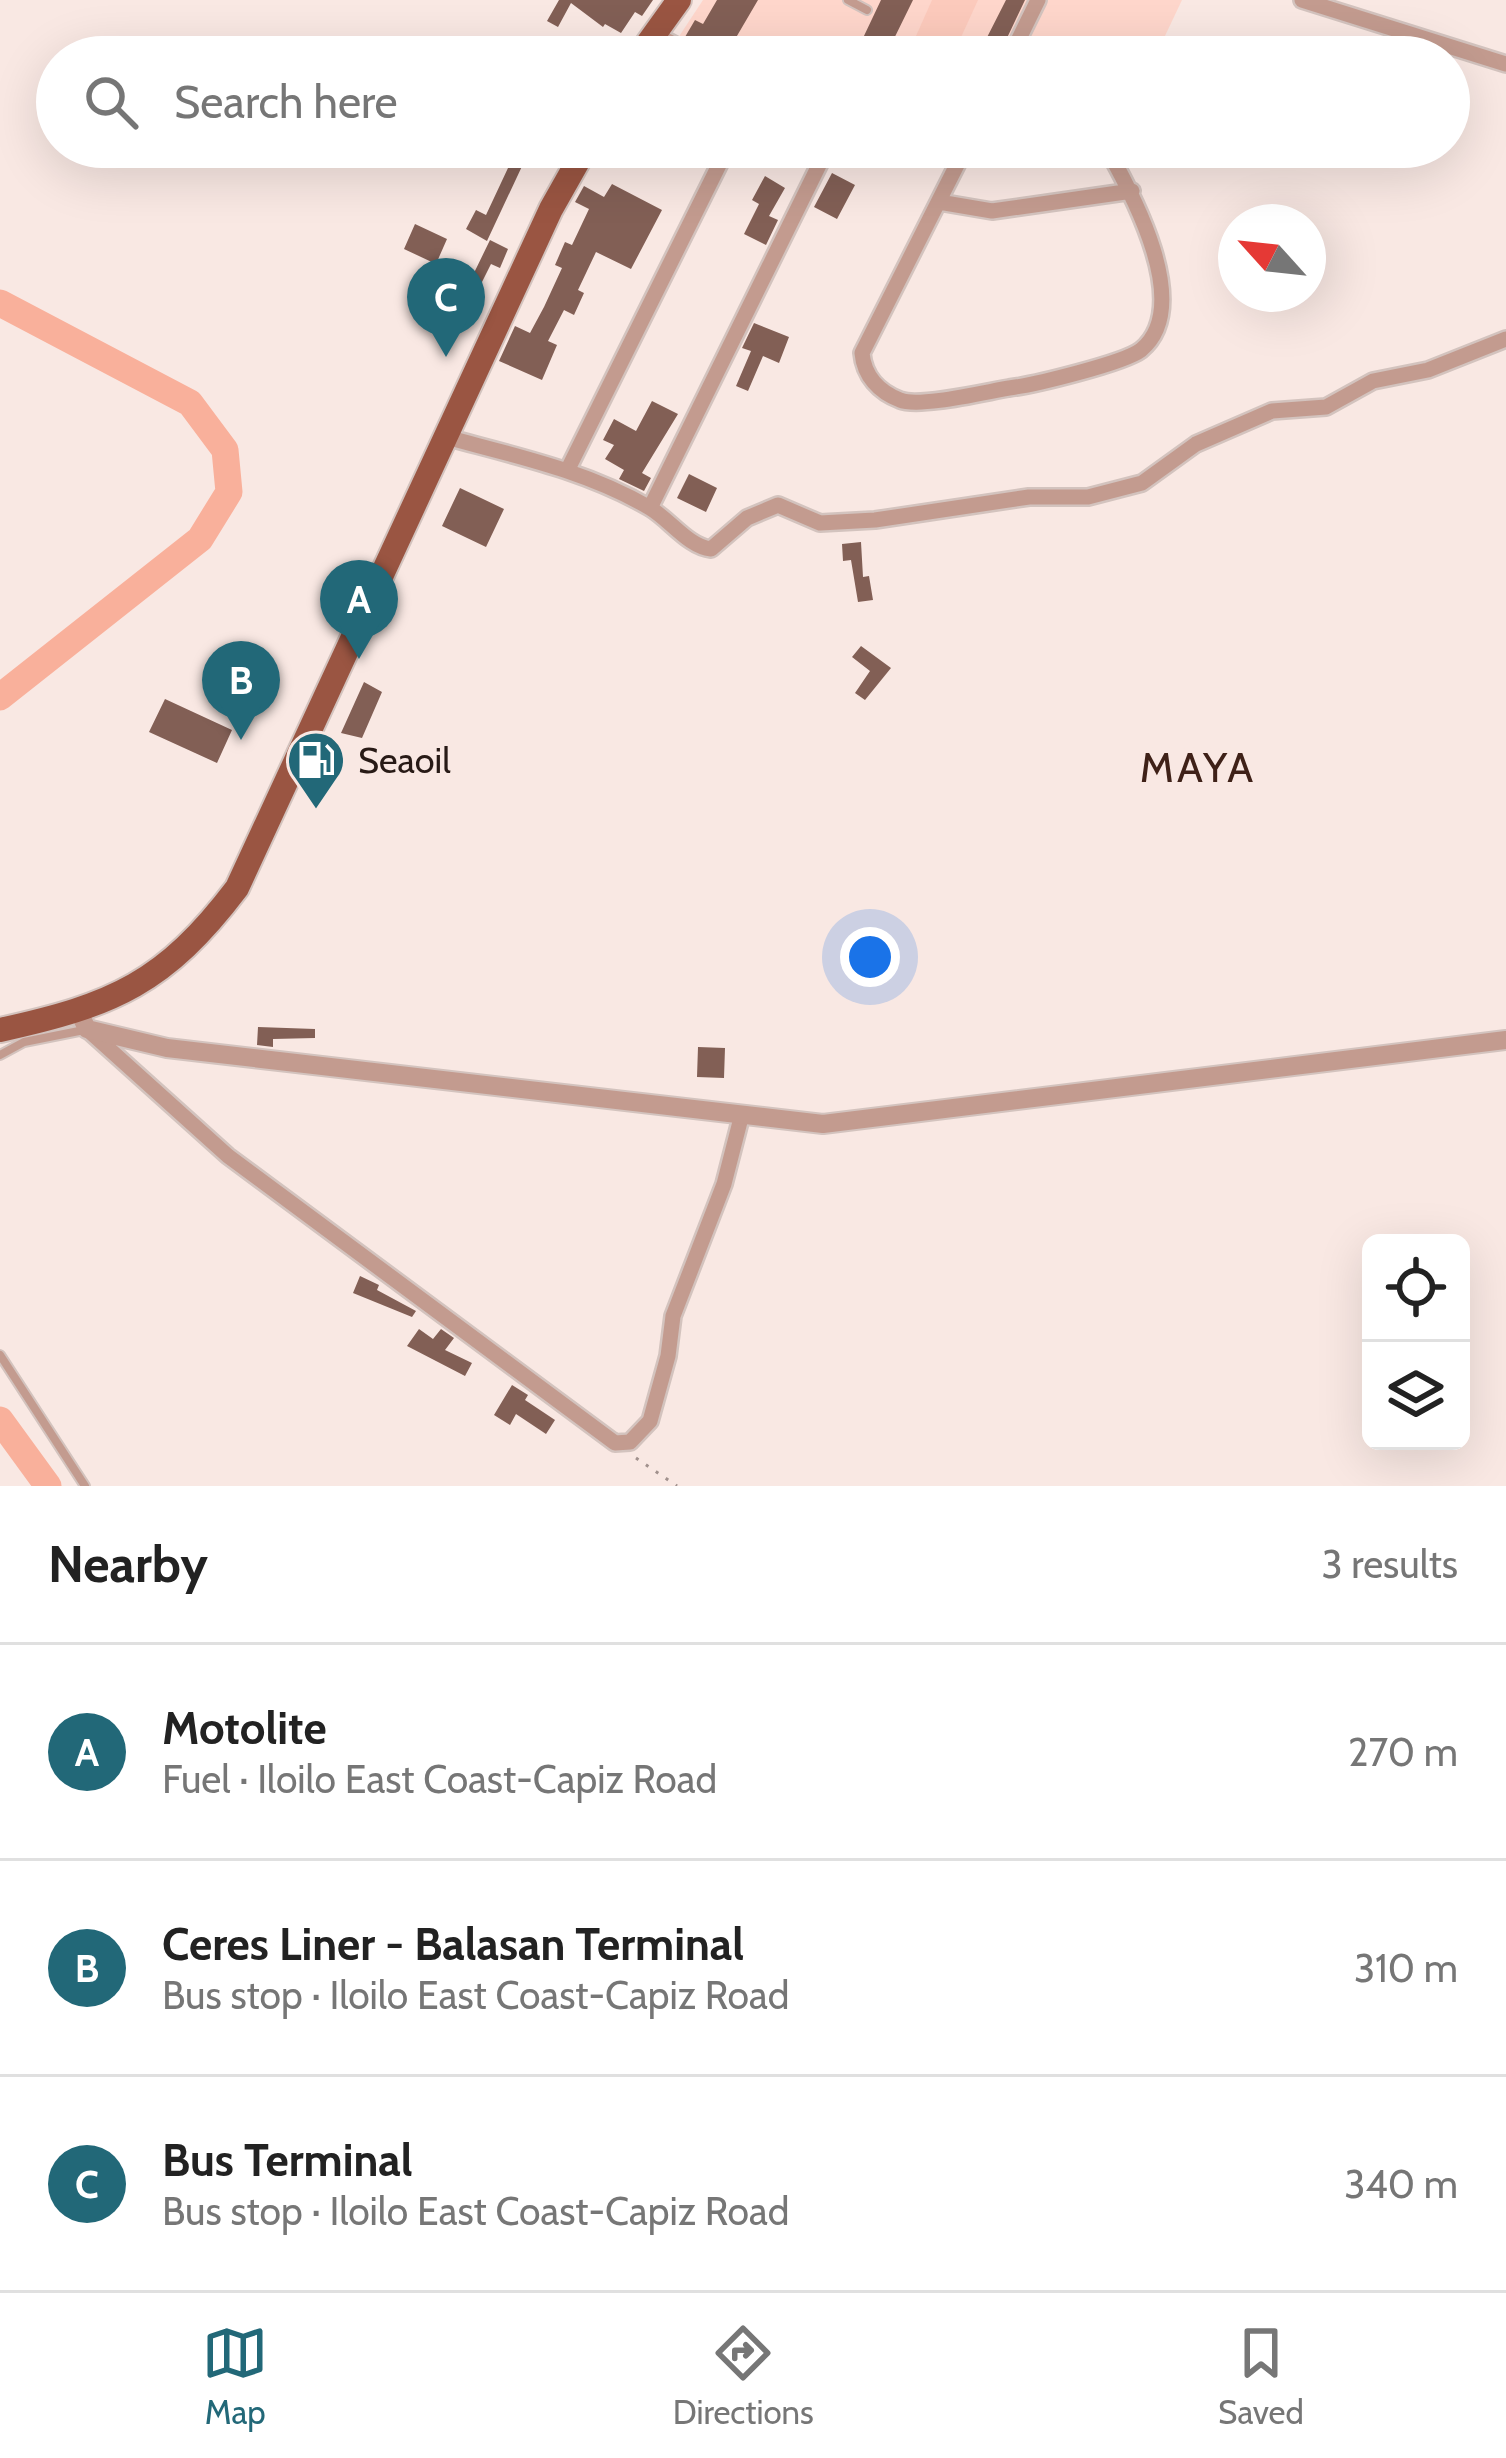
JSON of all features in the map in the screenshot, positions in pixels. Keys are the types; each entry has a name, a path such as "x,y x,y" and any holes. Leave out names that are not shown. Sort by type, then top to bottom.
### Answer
{"main road":[{"path":"655,34 679,0"},
{"path":"0,1030 83,1021 164,967 206,929 237,888 574,168"}],"street":[{"path":"1020,36 1038,0"},
{"path":"1302,0 1417,36"},
{"path":"655,34 659,36"},
{"path":"1470,53 1506,64"},
{"path":"568,469 718,168"},
{"path":"650,508 818,168"},
{"path":"956,168 862,353 875,386 904,403 1029,385 1138,352 1156,333 1163,278 1132,191 1118,168"},
{"path":"939,202 992,211 1132,191"},
{"path":"446,437 568,469 650,508 699,548 711,549 747,518 778,505 820,523 875,520 1029,497 1088,496 1142,483 1196,444 1272,411 1326,407 1373,381 1428,370 1506,340"},
{"path":"83,1021 228,1156 615,1443 630,1442 650,1421 674,1316 724,1184 742,1114"},
{"path":"83,1021 167,1048 824,1124 1506,1040"}],"lane":[{"path":"848,0 867,10"},
{"path":"0,1055 83,1021"},
{"path":"0,1355 85,1486"}],"path":[{"path":"615,1443 677,1486"}],"shaded area":[{"path":"703,0 1182,0 1165,36 679,36"},
{"path":"932,0 978,0 962,36 916,36"}],"building":[{"path":"559,0 653,0 642,16 635,12 621,33 603,27 571,3 558,27 547,21"},
{"path":"717,0 758,0 737,36 686,36 695,20 703,24"},
{"path":"881,0 913,0 895,36 864,36"},
{"path":"1006,0 1025,0 1008,36 988,36"},
{"path":"508,168 521,168 487,241 466,229 476,210 486,215"},
{"path":"832,173 855,185 837,219 814,207"},
{"path":"765,176 785,188 769,216 778,220 766,245 744,234 759,204 752,200"},
{"path":"612,184 662,210 631,269 596,252 578,290 584,293 574,315 564,310 548,341 557,345 542,380 499,361 515,326 530,333 544,307 562,268 555,265 565,242 572,245 589,209 575,202 584,186 604,197"},
{"path":"415,224 447,239 436,264 404,249"},
{"path":"490,240 508,249 500,268 491,264 475,296 450,283 458,268 473,275"},
{"path":"754,323 789,337 779,363 763,356 748,391 736,386 751,351 742,348"},
{"path":"652,401 678,414 642,473 651,478 644,491 619,479 624,470 605,459 614,445 603,440 614,419 636,431"},
{"path":"689,474 717,488 706,512 677,498"},
{"path":"460,488 504,509 486,547 442,526"},
{"path":"861,542 863,577 869,576 873,600 858,602 851,560 843,561 842,544"},
{"path":"861,646 891,668 865,700 855,693 870,671 852,657"},
{"path":"364,682 382,692 362,738 341,733"},
{"path":"165,699 232,730 217,763 149,732"},
{"path":"258,1027 315,1029 315,1038 273,1039 273,1047 257,1045"},
{"path":"698,1047 725,1048 724,1078 697,1077"},
{"path":"360,1276 416,1311 412,1317 353,1293"},
{"path":"419,1329 433,1339 441,1329 454,1338 445,1350 472,1363 465,1376 407,1346"},
{"path":"512,1385 555,1420 546,1434 516,1414 510,1425 494,1415"}],"waterway":[{"path":"0,303 190,403 225,450 229,492 200,539 0,697"},
{"path":"0,1420 48,1486"}],"place":[{"name":"Bus Terminal","path":"446,357"},
{"name":"Motolite","path":"359,659"},
{"name":"Ceres Liner - Balasan Terminal","path":"241,740"},
{"name":"Seaoil","path":"316,811"}],"district":[{"name":"MAYA","path":"1198,767"}]}
